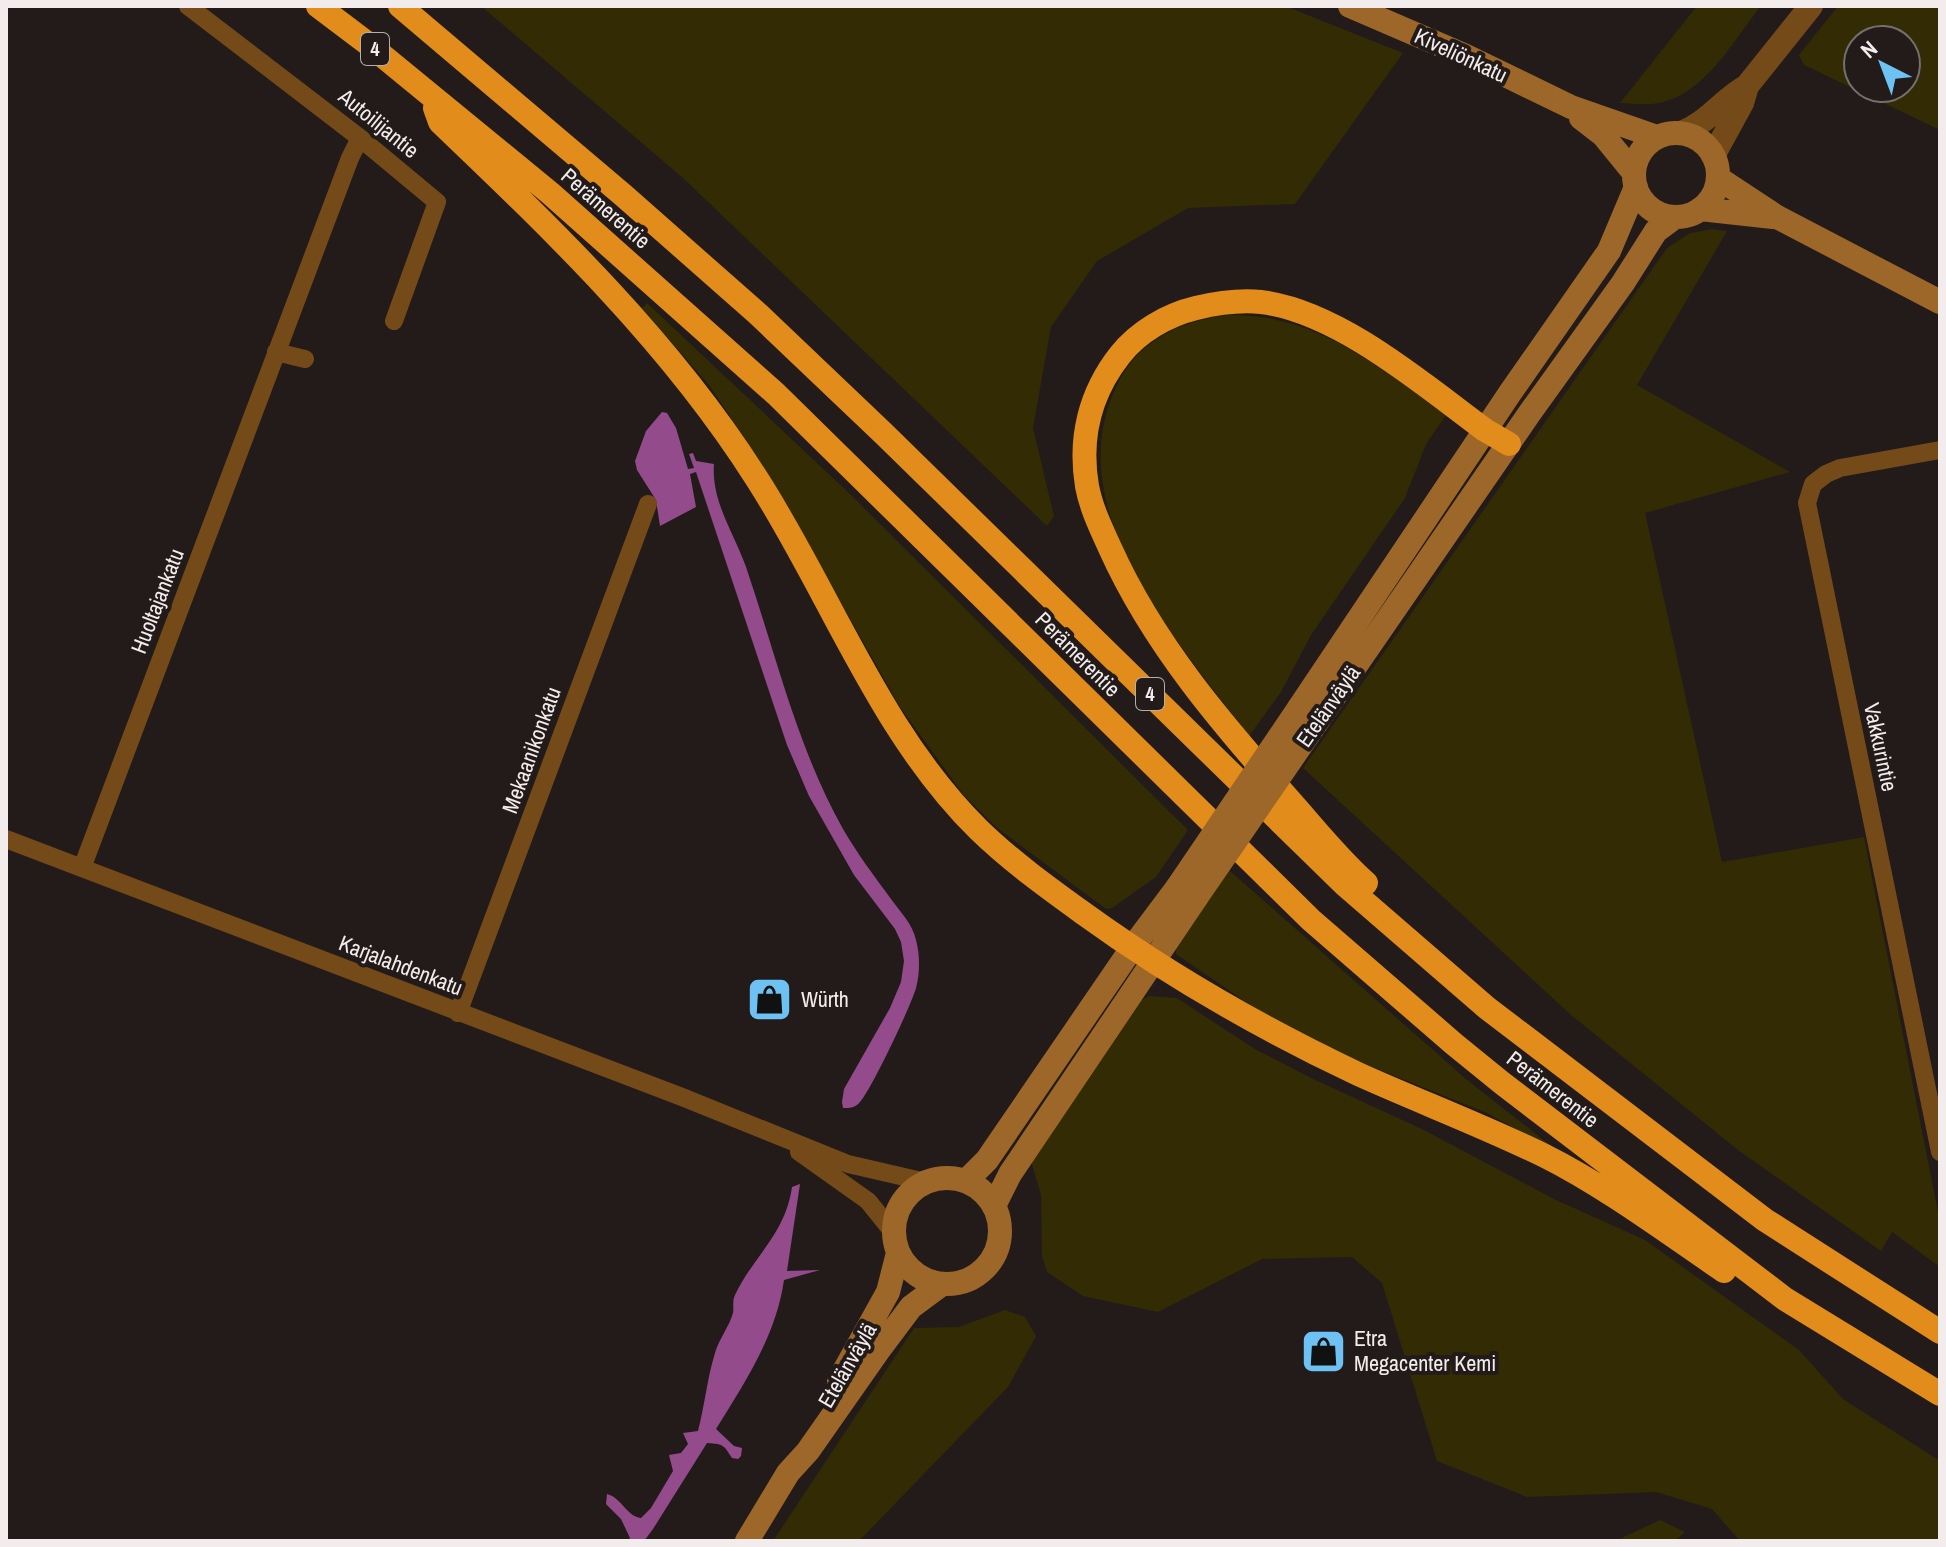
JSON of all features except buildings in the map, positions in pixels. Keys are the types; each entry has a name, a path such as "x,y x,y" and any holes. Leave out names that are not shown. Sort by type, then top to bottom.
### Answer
{"highway":[{"name":"Perämerentie","path":"318,6 550,193 776,394 1311,920 1502,1083 1785,1299 1940,1394"},
{"name":"Perämerentie","path":"400,6 758,314 1345,885 1487,1008 1765,1220 1940,1332"},
{"path":"431,95 440,122 526,204 633,315 734,443 761,484 903,734 948,796 1027,872 1142,955 1234,1012 1347,1068 1550,1158 1745,1285 1785,1299"},
{"path":"1487,1008 1447,956 1355,873 1236,739 1181,666 1125,581 1095,514 1087,487 1086,430 1093,399 1105,375 1139,336 1182,312 1238,302 1262,302 1316,317 1351,336 1509,444"}],"main road":[{"name":"Kiveliönkatu","path":"1350,6 1466,56 1571,107 1669,135"},
{"name":"Kiveliönkatu","path":"1571,107 1603,135 1635,180"},
{"path":"1777,217 1700,209 1675,217 1662,214 1641,199 1635,180 1641,152 1669,135 1694,137 1705,145 1716,167 1777,217 1940,302"},
{"path":"1700,209 1715,190 1716,167"},
{"name":"Etelänväylä","path":"1308,715 1485,430 1609,251 1635,180"},
{"name":"Etelänväylä","path":"966,1181 987,1160 1142,955 1308,715 1509,444 1656,231 1675,217"},
{"name":"Etelänväylä","path":"994,1206 1010,1174 1142,955"},
{"path":"946,1177 966,1181 982,1191 994,1206 1000,1223 999,1241 990,1262 973,1277 942,1284 916,1274 896,1242 897,1211 908,1193 926,1182 946,1177"},
{"name":"Etelänväylä","path":"747,1541 888,1292 896,1242"},
{"name":"Etelänväylä","path":"788,1473 808,1451 911,1307 942,1284"}],"street":[{"name":"Autoilijantie","path":"188,6 360,138 437,202 394,321"},
{"path":"1716,167 1747,86 1811,6"},
{"path":"1669,135 1697,127 1733,93 1747,86"},
{"name":"Huoltajankatu","path":"82,868 360,138"},
{"path":"276,352 305,359"},
{"name":"Vakkurintie","path":"1940,450 1833,471 1813,484 1807,503 1940,1152"},
{"name":"Mekaanikonkatu","path":"458,1013 648,504"},
{"name":"Karjalahdenkatu","path":"6,839 682,1097 848,1164 926,1182"},
{"name":"Karjalahdenkatu","path":"777,1137 868,1201 896,1242"}],"shaded area":[{"path":"481,6 1285,6 1403,53 1295,204 1188,208 1097,261 1051,327 1033,428 1054,516 1047,526 683,178"},
{"path":"1697,6 1761,6 1715,67 1686,92 1652,104 1620,103"},
{"path":"1838,6 1940,6 1940,130 1886,104 1922,104 1922,24 1842,24 1842,83 1804,65 1799,55"},
{"path":"1712,229 1727,231 1637,385 1790,472 1645,513 1722,862 1864,837 1940,1222 1940,1267 1892,1232 1881,1251 1738,1150 1571,1015 1303,768 1667,248 1690,233"},
{"path":"647,303 850,494 1188,830 1156,877 1106,909 997,828 963,794 900,707 748,443 709,385 642,308"},
{"path":"1227,315 1289,323 1317,333 1370,361 1446,415 1426,444 1405,498 1311,635 1281,692 1249,736 1190,659 1134,572 1113,525 1102,478 1103,430 1118,383 1127,368 1137,355 1163,335 1194,322"},
{"path":"662,412 667,413 676,428 688,469 694,468 689,454 693,453 696,461 714,464 720,504 746,567 788,700 813,766 843,829 909,923 916,940 919,970 913,998 873,1082 860,1102 852,1107 843,1108 844,1089 890,1008 901,982 904,961 901,942 895,929 854,875 809,796 787,745 696,472 690,474 696,507 660,526 656,500 637,470 635,461 646,431"},
{"path":"1229,870 1466,1079 1564,1156 1487,1113 1330,1050 1256,1009 1176,954 1176,945"},
{"path":"1149,996 1177,998 1255,1049 1311,1078 1422,1129 1554,1199 1645,1240 1799,1350 1843,1399 1940,1461 1940,1541 1740,1541 1712,1509 1656,1492 1527,1497 1437,1461 1382,1283 1352,1257 1262,1259 1158,1312 1083,1296 1047,1272 1042,1256 1041,1195 1031,1161 1135,1004"},
{"path":"800,1184 787,1271 820,1270 784,1280 767,1339 716,1429 734,1446 742,1448 741,1456 732,1458 723,1446 707,1443 644,1541 628,1541 630,1538 621,1519 606,1504 607,1494 636,1517 641,1518 651,1508 673,1471 669,1455 681,1453 688,1444 683,1433 698,1431 712,1363 733,1313 735,1295 776,1232 792,1187"},
{"path":"1005,1310 1025,1317 1036,1336 1008,1387 859,1541 773,1541 914,1328 959,1327"},
{"path":"1660,1520 1685,1532 1675,1541 1615,1541"}],"place":[{"name":"Würth","path":"770,999"},
{"name":"Etra Megacenter Kemi","path":"1323,1351"}]}
